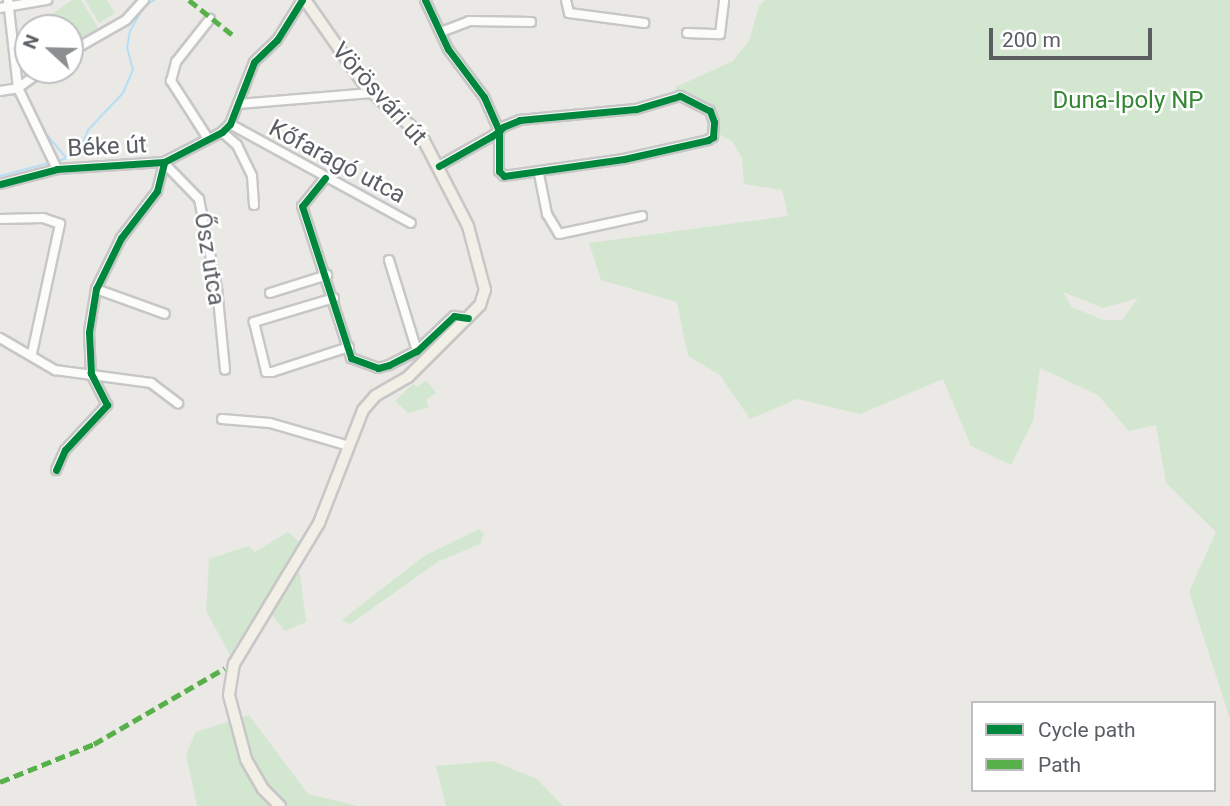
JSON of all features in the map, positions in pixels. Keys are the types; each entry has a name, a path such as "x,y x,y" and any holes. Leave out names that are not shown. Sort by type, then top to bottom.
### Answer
{"main road":[{"name":"Vörösvári út","path":"280,806 263,789 246,759 229,695 230,677 319,523 369,403 408,377 468,318 485,294 468,226 439,166 410,123 372,93 340,56 303,0"}],"street":[{"path":"47,0 6,5 18,88 55,164"},
{"path":"84,44 125,20 144,0"},
{"name":"Béke út","path":"0,184 55,164 164,162 207,137 222,132 230,124 254,62 277,40 303,0"},
{"path":"425,0 448,49 484,97 499,131 499,171 503,176 539,174 713,137 710,111 680,96 636,109 520,120 499,131 439,166"},
{"path":"566,0 569,13 644,23"},
{"path":"687,33 720,34 724,26 724,0"},
{"path":"207,137 171,81 176,62 210,19"},
{"path":"441,32 469,22 530,22"},
{"path":"0,90 18,88 24,84"},
{"path":"238,104 312,94 372,93"},
{"name":"Kőfaragó utca","path":"230,124 245,136 411,223"},
{"path":"222,132 237,145 252,176 254,205"},
{"path":"237,145 245,136"},
{"path":"56,470 65,450 107,405 91,373 89,332 96,289 121,238 157,191 164,162"},
{"name":"Ősz utca","path":"164,162 199,199 218,288 225,370"},
{"path":"539,174 547,214 559,234 642,216"},
{"path":"326,178 302,206 354,360 378,368 417,351 454,316 468,318"},
{"path":"2,217 52,219 60,224 32,353"},
{"path":"389,260 417,351"},
{"path":"270,293 327,275"},
{"path":"96,289 165,314"},
{"path":"334,298 254,322 266,372 342,353 349,347"},
{"path":"0,338 32,353 55,370 151,383 178,403"},
{"path":"222,419 270,422 349,446"}],"green space":[{"path":"72,0 81,0 98,28 84,38 84,14 52,14"},
{"path":"85,0 107,0 115,13 99,23"},
{"name":"Duna-Ipoly NP","path":"765,0 1230,0 1230,719 1189,592 1216,532 1166,483 1156,425 1129,431 1098,395 1040,368 1033,421 1011,465 971,446 943,379 860,414 797,399 750,419 720,375 688,356 677,302 601,280 589,243 788,216 782,190 744,184 742,158 732,141 717,133 712,107 677,92 676,87 733,61 749,41 759,6","holes":["1063,292 1103,308 1138,298 1122,320 1103,320 1072,307"]},
{"path":"426,380 436,393 426,400 429,407 408,413 395,401 413,384 417,387"},
{"path":"479,529 484,534 480,544 439,561 350,624 342,620 424,556"},
{"path":"288,532 299,542 230,655 206,611 209,559 248,546 255,552"},
{"path":"294,571 300,574 306,622 285,631 269,611"},
{"path":"249,715 308,794 358,806 197,806 186,754 196,732"},
{"path":"493,761 537,779 563,806 446,806 436,766"}],"waterway":[{"path":"58,161 78,154 88,130 123,93 133,70 127,48 130,31 145,5 155,0"},
{"path":"8,94 16,96"},
{"path":"42,129 66,158"},
{"path":"0,176 49,163"}],"marked path":[{"path":"189,0 234,36"},
{"path":"0,782 94,744 225,668"}],"cycle path":[{"path":"0,184 57,169 164,162 222,132 230,124 254,62 277,40 302,0"},
{"path":"425,0 448,49 484,97 499,131 499,171 504,176 624,159 708,140 713,137 714,122 710,111 680,96 636,109 520,120 503,127 499,131 492,136 439,166"},
{"path":"56,470 65,450 107,405 91,373 89,332 96,289 121,238 157,191 164,162"},
{"path":"325,178 302,206 351,358 378,368 389,365 417,351 454,316 468,318"}]}
